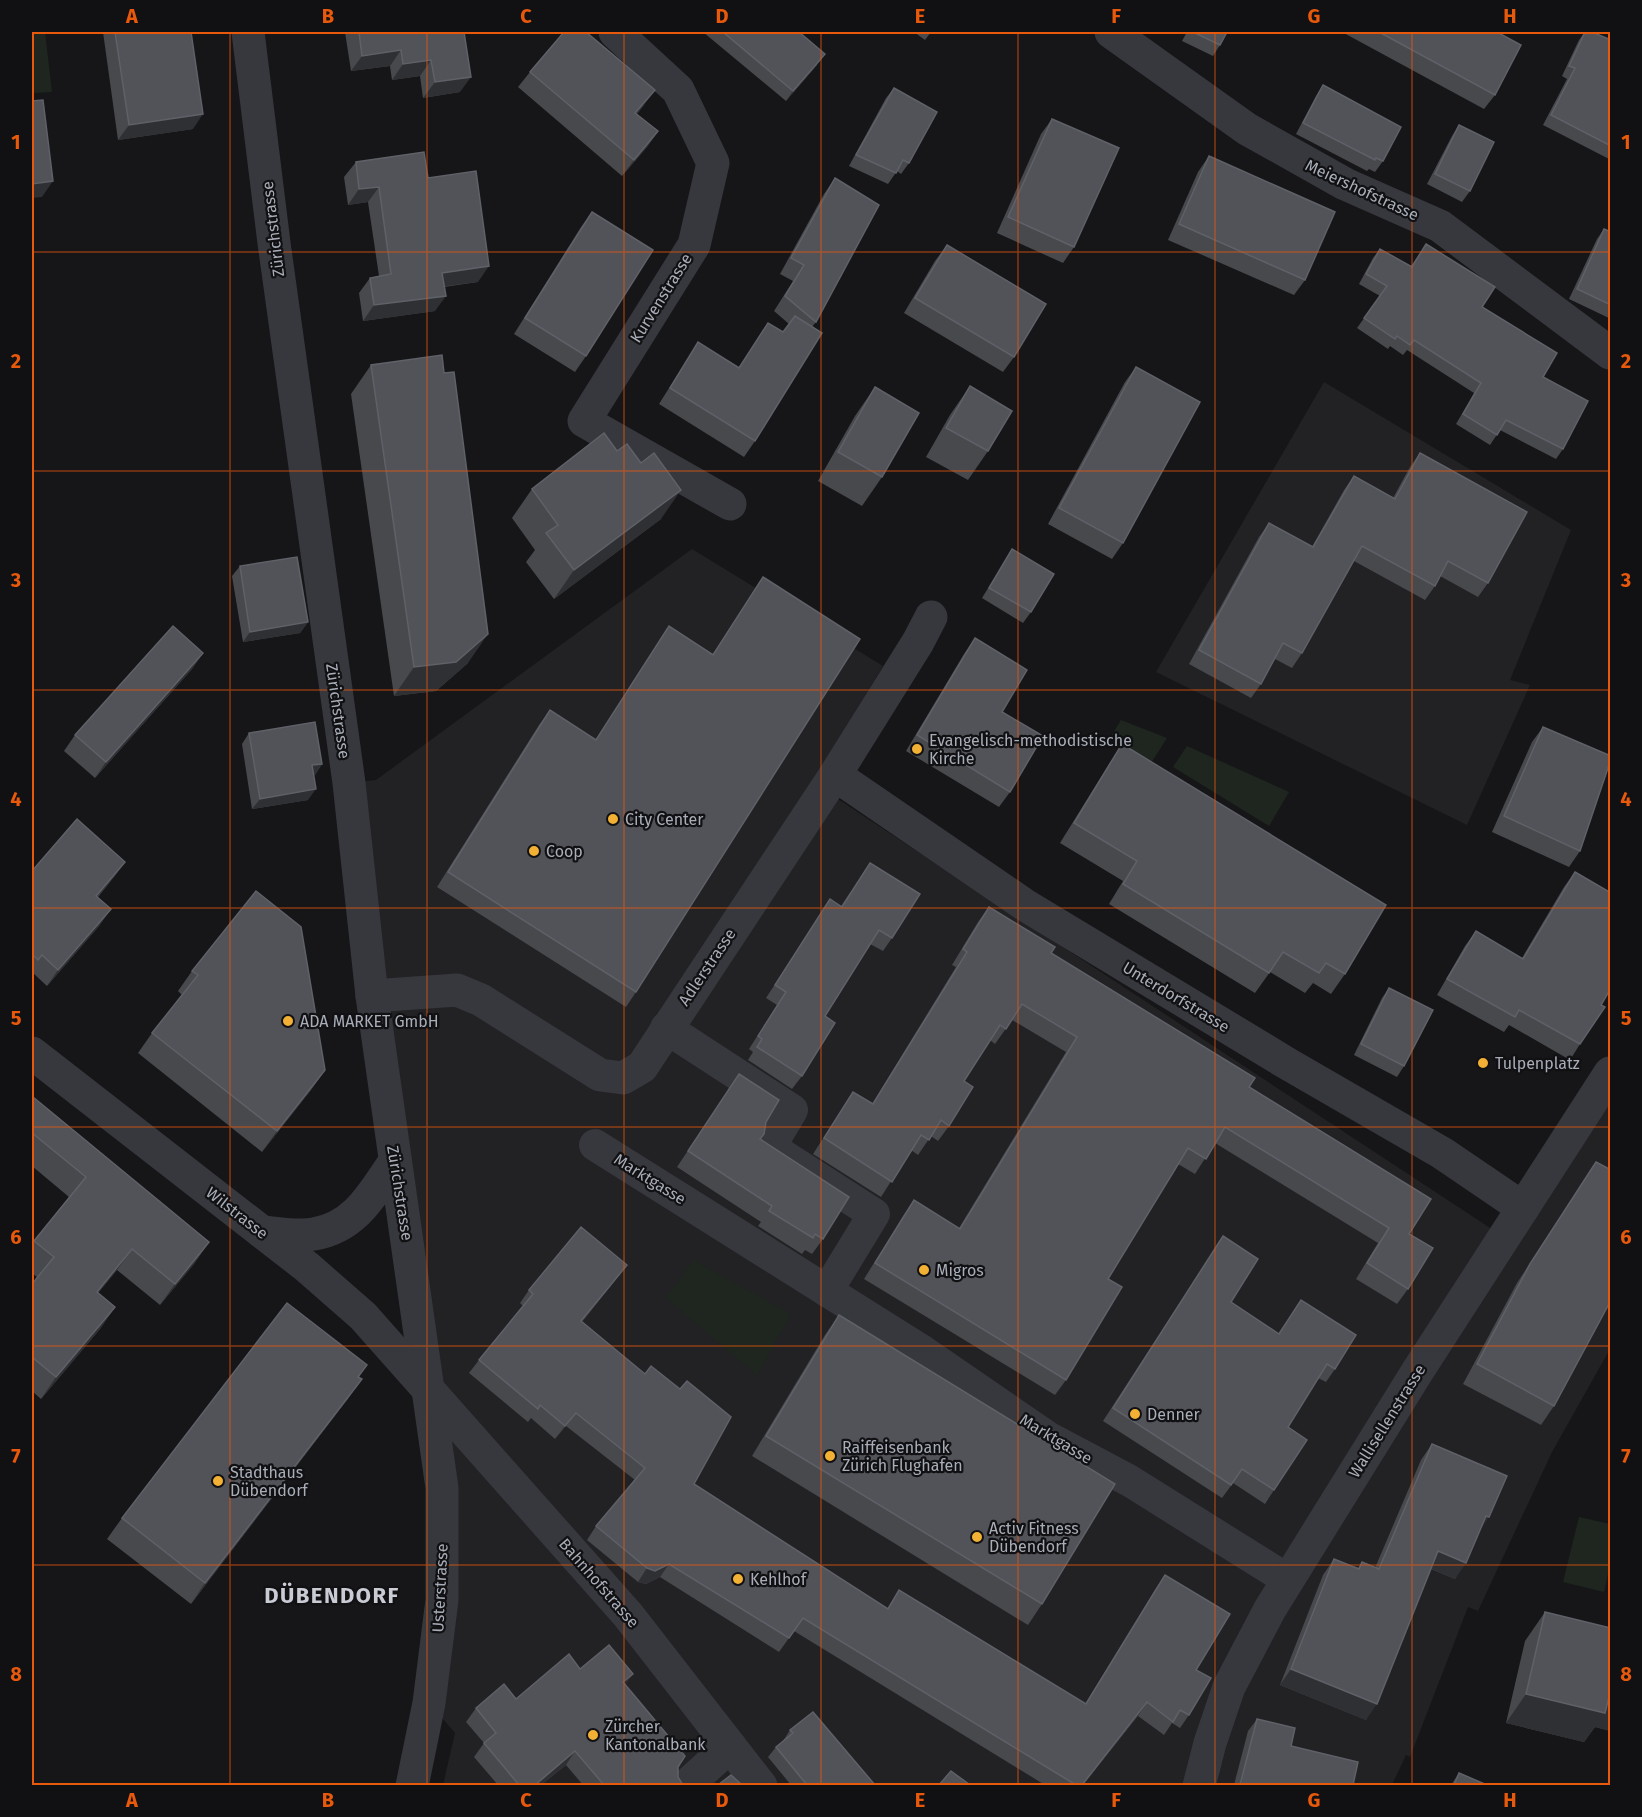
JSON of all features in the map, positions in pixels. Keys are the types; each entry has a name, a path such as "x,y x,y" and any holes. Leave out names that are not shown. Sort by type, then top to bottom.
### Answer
{"street":[{"name":"Zürichstrasse","path":"248,32 278,276 349,783 372,996 428,1390"},
{"name":"Kurvenstrasse","path":"615,32 678,90 713,163 694,245 584,421 730,504"},
{"name":"Meiershofstrasse","path":"1111,32 1270,144 1364,194 1440,226 1611,352"},
{"name":"Adlerstrasse","path":"372,996 457,990 481,1000 600,1075 623,1078 642,1067 835,775 918,642 931,617"},
{"name":"Unterdorfstrasse","path":"835,775 1025,905 1288,1064 1442,1153 1523,1208"},
{"path":"666,1028 792,1110 770,1147 874,1214 827,1291"},
{"name":"Wilstrasse","path":"32,1053 306,1267 363,1316 428,1390"},
{"name":"Wallisellenstrasse","path":"1199,1785 1229,1687 1256,1634 1417,1372 1611,1073"},
{"name":"Marktgasse","path":"595,1145 921,1350 1049,1438 1130,1481 1288,1580"},
{"path":"262,1232 314,1234 345,1223 363,1208 395,1161"},
{"name":"Bahnhofstrasse","path":"428,1390 628,1615 761,1785"},
{"name":"Usterstrasse","path":"412,1785 429,1703 442,1600 442,1488 428,1390"},
{"path":"686,1785 730,1746"}],"shaded area":[{"path":"32,32 45,32 52,92 32,93"},
{"path":"1324,382 1571,530 1510,680 1530,685 1467,825 1156,672"},
{"path":"692,549 883,666 812,782 1510,1241 1610,1090 1610,1349 1552,1452 1478,1611 1468,1607 1410,1757 1406,1755 1392,1785 443,1785 455,1733 429,1703 442,1600 349,783 376,780"},
{"path":"1121,720 1167,738 1151,763 1110,738"},
{"path":"1187,746 1289,792 1269,826 1173,767"},
{"path":"693,1260 791,1314 757,1375 666,1298"},
{"path":"1579,1517 1610,1524 1610,1565 1604,1592 1563,1582"}],"building":[{"path":"115,32 191,32 203,114 129,125"},
{"path":"359,32 464,32 471,77 435,82 431,60 403,64 401,50 362,56"},
{"path":"564,32 586,32 655,90 635,113 658,131 634,160 530,72"},
{"path":"723,32 799,32 825,54 793,91"},
{"path":"1193,32 1227,32 1220,45"},
{"path":"1379,32 1497,32 1521,45 1495,95"},
{"path":"1585,32 1592,32 1611,40 1611,146 1551,115 1575,68 1569,66"},
{"path":"1323,85 1401,127 1383,161 1376,158 1375,160 1303,123"},
{"path":"894,88 937,112 909,163 903,160 896,173 856,155"},
{"path":"43,100 53,181 32,184 32,101"},
{"path":"1052,119 1119,148 1074,247 1008,217"},
{"path":"1459,125 1494,142 1470,191 1435,174"},
{"path":"424,152 428,178 476,171 489,266 442,273 446,296 374,305 370,278 391,274 379,187 359,189 356,162"},
{"path":"1209,156 1335,212 1305,280 1179,224"},
{"path":"835,178 879,205 816,322 785,296 804,265 791,258"},
{"path":"592,212 653,250 586,356 525,318"},
{"path":"1604,229 1611,232 1611,305 1577,289"},
{"path":"1426,244 1495,287 1482,307 1557,353 1543,377 1588,401 1563,449 1506,420 1497,435 1463,414 1481,383 1414,340 1410,345 1397,336 1395,339 1364,318 1387,286 1366,274 1380,249 1412,267"},
{"path":"947,245 1046,304 1014,357 915,298"},
{"path":"795,316 822,333 755,441 670,388 698,342 739,368 768,323 783,332"},
{"path":"442,355 444,373 454,372 488,634 456,662 414,667 371,365"},
{"path":"1136,367 1200,402 1123,543 1059,508"},
{"path":"970,386 1012,411 988,451 946,428"},
{"path":"875,387 919,413 882,477 838,452"},
{"path":"604,433 617,451 627,444 641,463 654,453 681,490 574,570 546,533 558,525 532,489"},
{"path":"1420,453 1527,512 1488,583 1448,561 1435,586 1362,546 1302,653 1283,643 1261,684 1199,650 1269,523 1313,547 1354,476 1395,499"},
{"path":"1012,549 1054,574 1031,612 989,588"},
{"path":"297,557 308,622 250,632 240,566"},
{"name":"City Center","path":"763,577 860,639 636,992 448,872 550,710 596,740 669,626 713,655"},
{"path":"173,626 203,653 106,762 75,735"},
{"path":"975,638 1027,670 1002,712 1043,736 1010,792 917,735"},
{"path":"315,722 322,764 312,765 316,789 260,799 249,733"},
{"path":"1543,727 1611,756 1580,851 1504,816"},
{"path":"1122,744 1386,905 1345,974 1326,963 1319,973 1283,952 1269,973 1123,884 1137,861 1074,823"},
{"path":"77,819 125,862 96,896 111,909 58,970 42,955 38,960 32,954 32,871"},
{"path":"870,863 920,894 892,938 879,930 825,1016 835,1023 802,1076 757,1047 762,1039 758,1036 786,992 775,985 830,899 842,907"},
{"path":"1575,872 1611,893 1611,988 1601,1005 1605,1007 1580,1044 1519,1010 1515,1017 1447,979 1476,931 1523,959"},
{"path":"256,891 301,927 325,1070 277,1131 152,1033 198,975 192,971"},
{"path":"989,907 1055,947 1051,953 1255,1078 1249,1087 1431,1199 1409,1234 1433,1248 1408,1289 1367,1263 1389,1228 1225,1127 1206,1159 1188,1148 1108,1279 1122,1287 1066,1380 875,1263 914,1200 960,1229 1077,1037 1022,1004 1006,1029 1000,1025 964,1081 973,1087 949,1126 941,1120 929,1140 921,1135 892,1182 824,1138 853,1092 873,1104 967,952 963,949"},
{"path":"1389,988 1433,1010 1404,1066 1361,1044"},
{"path":"739,1074 779,1100 766,1122 764,1134 760,1139 849,1197 823,1239 815,1234 813,1238 769,1211 772,1206 688,1151"},
{"path":"33,1097 209,1242 175,1284 132,1249 97,1292 115,1307 56,1377 32,1357 32,1284 54,1257 34,1241 86,1177 32,1133"},
{"path":"1596,1162 1611,1170 1611,1300 1554,1406 1477,1364 1530,1264"},
{"path":"581,1227 627,1265 581,1321 645,1374 651,1366 680,1389 687,1381 731,1417 694,1484 888,1609 899,1590 1086,1704 1165,1575 1230,1614 1196,1670 1211,1678 1189,1715 1180,1710 1173,1722 1147,1702 1082,1785 1076,1785 803,1618 789,1638 669,1564 655,1571 647,1568 596,1526 645,1468 576,1413 565,1426 540,1405 538,1409 479,1360 533,1294 529,1290"},
{"path":"1223,1236 1258,1259 1231,1302 1279,1334 1301,1300 1356,1335 1335,1369 1327,1364 1288,1427 1307,1440 1274,1490 1242,1469 1231,1485 1113,1408"},
{"name":"Stadthaus Dübendorf","path":"287,1303 367,1365 358,1377 362,1379 205,1583 122,1518"},
{"path":"839,1315 1115,1484 1042,1604 766,1436"},
{"path":"1432,1444 1507,1476 1489,1517 1486,1516 1466,1563 1438,1551 1377,1704 1291,1669 1334,1559 1359,1569 1362,1562 1379,1569"},
{"path":"1545,1612 1611,1628 1611,1697 1609,1697 1605,1713 1526,1694"},
{"path":"609,1645 633,1674 623,1682 685,1756 678,1767 678,1777 683,1785 604,1785 575,1751 535,1785 519,1785 484,1743 496,1733 476,1708 504,1684 516,1699 569,1654 580,1669"},
{"path":"813,1712 875,1785 807,1785 776,1747 793,1733 790,1730"},
{"path":"1257,1719 1295,1728 1291,1746 1358,1762 1353,1785 1240,1785"},
{"path":"951,1771 970,1785 939,1785"},
{"path":"1459,1773 1487,1785 1454,1785"},
{"path":"731,1775 742,1785 718,1785"}],"place":[{"name":"Evangelisch-methodistische Kirche","path":"917,749"},
{"name":"City Center","path":"613,819"},
{"name":"Coop","path":"534,851"},
{"name":"ADA MARKET GmbH","path":"288,1021"},
{"name":"Tulpenplatz","path":"1483,1063"},
{"name":"Migros","path":"924,1270"},
{"name":"Denner","path":"1135,1414"},
{"name":"Raiffeisenbank Zürich Flughafen","path":"830,1456"},
{"name":"Stadthaus Dübendorf","path":"218,1481"},
{"name":"Activ Fitness Dübendorf","path":"977,1537"},
{"name":"Kehlhof","path":"738,1579"},
{"name":"Zürcher Kantonalbank","path":"593,1735"}],"district":[{"name":"DÜBENDORF","path":"332,1595"}]}
